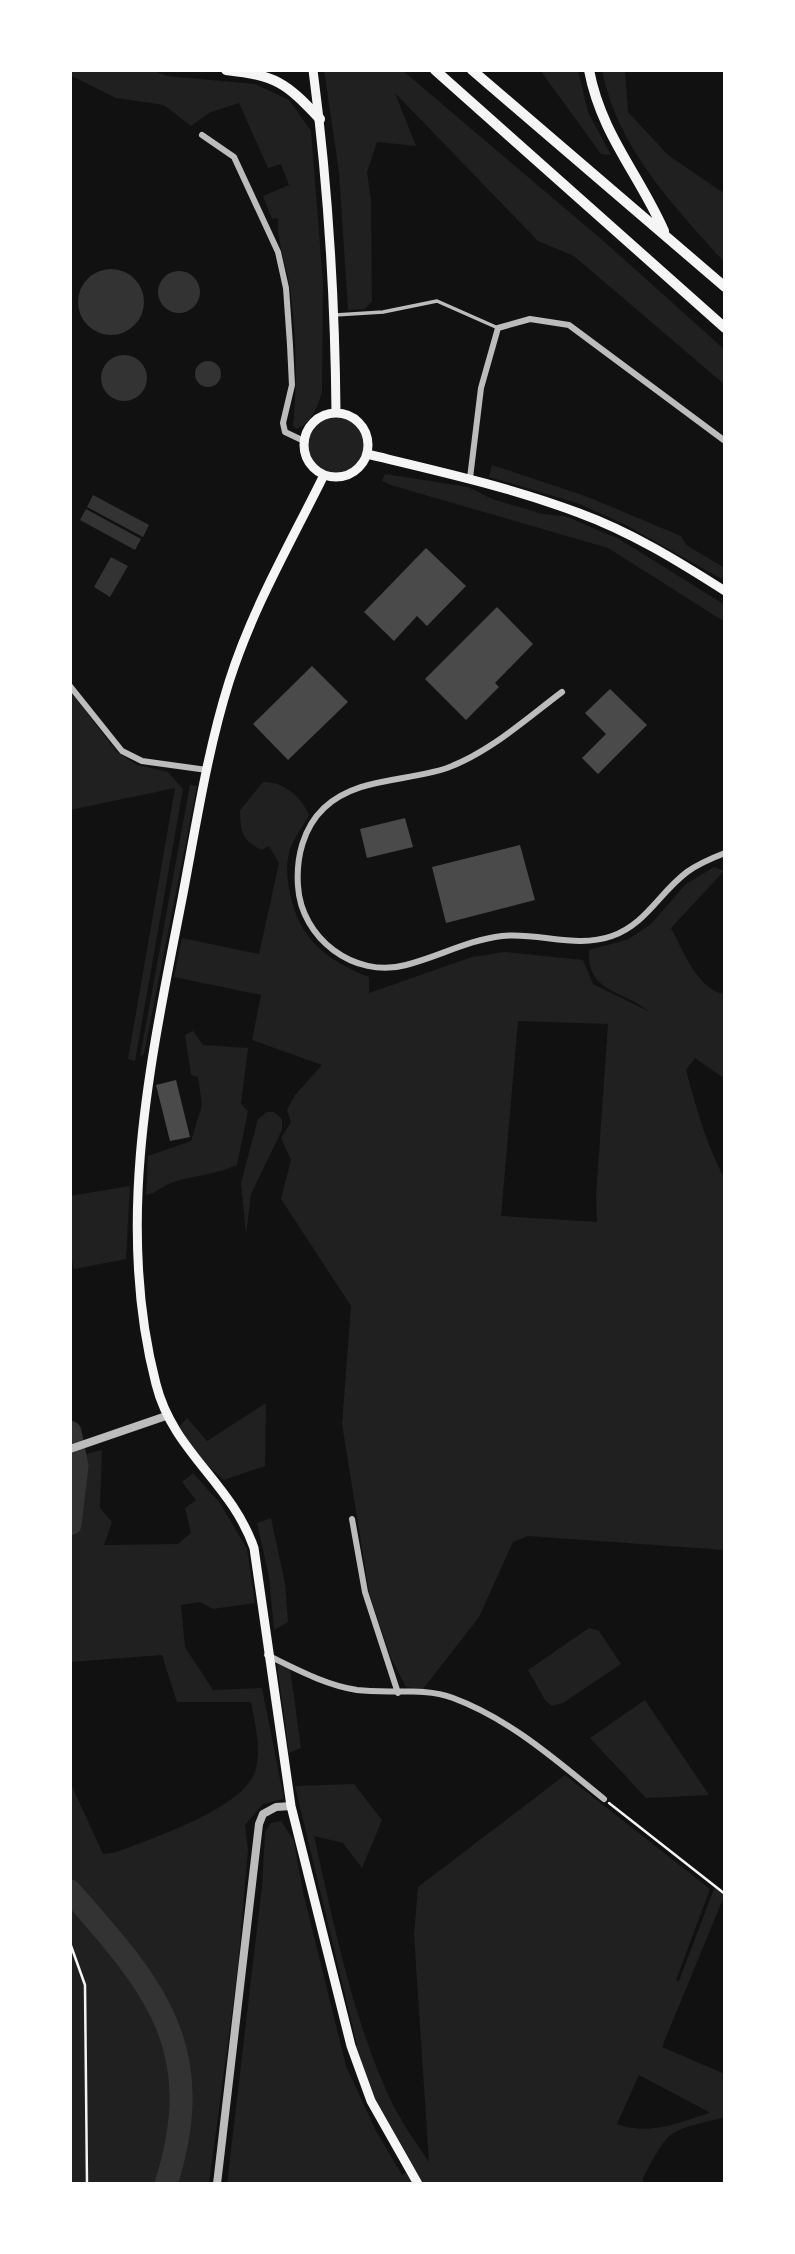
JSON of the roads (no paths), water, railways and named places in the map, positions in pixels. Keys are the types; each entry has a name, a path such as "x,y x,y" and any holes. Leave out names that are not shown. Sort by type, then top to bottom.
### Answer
{"highway":[{"path":"226,70 265,75 296,94 320,118"},
{"path":"265,75 279,70"},
{"path":"435,70 725,328"},
{"path":"472,70 725,287"},
{"path":"589,70 609,135 652,205 665,233"}],"main road":[{"path":"313,70 320,118 335,315 336,413"},
{"path":"336,413 348,415 362,425 367,436 367,454 360,466 348,475 324,475 310,464 304,441 315,421 336,413"},
{"path":"367,454 470,478 601,523 669,555 725,591"},
{"path":"324,475 248,628 229,680 207,769 141,1132 137,1180 144,1316 156,1384 166,1416 174,1431 223,1488 247,1528 258,1567 267,1655 291,1806 359,2071 384,2125 418,2184"}],"street":[{"path":"202,135 234,158 278,252 286,288 292,385 283,423 285,432 304,441"},
{"path":"470,478 481,388 498,328 530,318 569,325 725,441"},
{"path":"70,685 122,751 142,761 207,769"},
{"path":"562,692 483,750 447,768 358,788 337,797 321,810 303,836 296,870 298,898 306,920 321,943 340,956 380,968 404,966 476,941 503,936 537,936 583,943 611,937 646,916 688,872 725,853"},
{"path":"70,1449 166,1416"},
{"path":"352,1519 365,1592 398,1693"},
{"path":"267,1655 334,1686 398,1693 424,1692 451,1697 496,1719 540,1748 604,1799"},
{"path":"217,2184 259,1825 263,1814 276,1807 291,1806"}],"lane":[{"path":"335,315 383,312 437,301 498,328"}],"waterway":[{"path":"70,1432 77,1466 70,1524"},
{"path":"70,1891 127,1958 149,1990 166,2023 177,2057 181,2095 178,2137 166,2184"}]}
